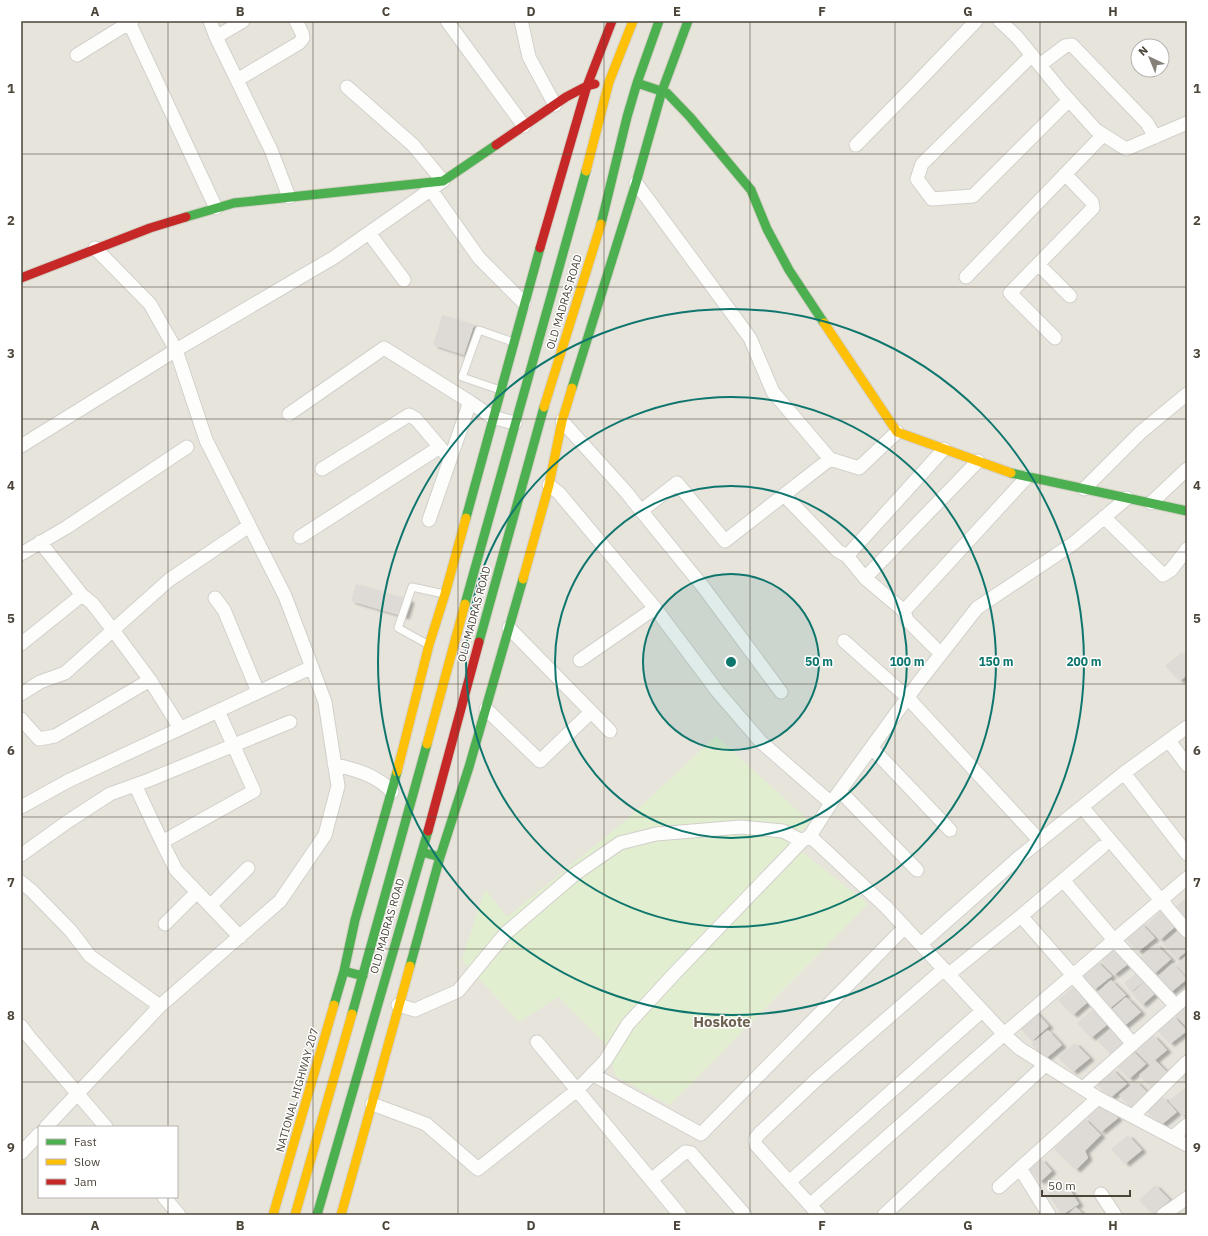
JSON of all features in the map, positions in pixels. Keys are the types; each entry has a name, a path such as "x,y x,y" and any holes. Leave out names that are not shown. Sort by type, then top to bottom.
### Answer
{"main road":[{"name":"NATIONAL HIGHWAY 207","path":"274,1215 344,971 356,920 392,792 429,645 445,594 524,303 587,86 612,21"},
{"name":"OLD MADRAS ROAD","path":"295,1215 363,976 514,424 576,208 609,82 633,21"},
{"name":"OLD MADRAS ROAD","path":"317,1215 422,852 537,429 602,220 627,117 659,21"},
{"path":"341,1215 440,857 486,709 549,485 562,421 636,184 662,91 690,23"},
{"path":"21,278 95,248 150,228 234,203 443,181 555,105 587,86 609,82"},
{"path":"637,84 667,93 690,117 752,190 767,229 789,270 897,432 1015,474 1187,511"},
{"path":"422,852 440,857"},
{"path":"344,971 363,976"}],"street":[{"path":"210,21 216,37 271,150 290,197"},
{"path":"216,37 243,21"},
{"path":"237,80 299,43 303,38 296,21"},
{"path":"447,21 524,126"},
{"path":"520,21 529,57 555,105"},
{"path":"856,144 976,21"},
{"path":"1000,21 1017,36 1069,100 1096,130 1126,150 1187,123"},
{"path":"77,55 130,22 216,208"},
{"path":"1069,100 973,196 932,199 917,179 922,164 1036,60 1065,46 1072,45 1147,123 1155,137"},
{"path":"21,446 176,350 333,258 443,181 414,145 347,87"},
{"path":"966,276 1103,134"},
{"path":"1055,338 1010,293 1093,208 1092,202 1065,174"},
{"path":"636,184 750,338 773,392 830,460 859,468 897,432"},
{"path":"431,190 479,258 524,303"},
{"path":"369,233 404,280"},
{"path":"47,1126 160,1006 280,901 325,835 338,786 325,702 312,667 285,596 206,440 176,350 150,304 95,248"},
{"path":"1038,264 1070,296"},
{"path":"289,414 384,348 492,417 514,424"},
{"path":"1084,489 1141,432 1187,394"},
{"path":"429,520 470,402"},
{"path":"322,469 409,415 416,419 450,459"},
{"path":"562,421 628,493 704,588 781,692"},
{"path":"21,554 67,526 187,447"},
{"path":"300,537 440,447"},
{"path":"847,556 944,449"},
{"path":"641,511 677,483 724,541 830,460"},
{"path":"865,578 978,461"},
{"path":"1151,503 1187,469"},
{"path":"904,612 1027,477"},
{"path":"549,485 560,493 655,608 718,692 761,742 831,803"},
{"path":"784,495 838,550 847,556 865,578 904,612 907,620 941,654"},
{"path":"372,1104 426,1124 478,1169 577,1090 605,1061 628,1024 675,973 806,839 908,698 976,608 1074,543 1126,498"},
{"path":"1104,517 1163,575 1171,570 1187,549"},
{"path":"21,694 40,682 65,673 169,580 249,526"},
{"path":"40,542 82,595 92,603 113,630 150,680 180,728"},
{"path":"21,644 82,595"},
{"path":"215,598 224,610 258,692"},
{"path":"580,660 655,608"},
{"path":"509,628 610,731"},
{"path":"844,641 908,698 1040,841"},
{"path":"21,807 68,781 312,667"},
{"path":"21,719 39,739 55,736 150,680"},
{"path":"486,709 540,761 591,712"},
{"path":"162,842 254,791 218,711"},
{"path":"21,855 67,822 110,794 290,722"},
{"path":"921,944 1017,859 1124,773 1187,727"},
{"path":"1168,741 1187,765"},
{"path":"872,748 950,830"},
{"path":"334,764 364,772 380,780 392,792"},
{"path":"1124,773 1187,854"},
{"path":"135,785 176,870 240,937"},
{"path":"840,791 917,870"},
{"path":"1082,807 1187,931"},
{"path":"398,1005 415,1010 458,991 506,933 575,874 620,842 656,834 741,827 783,831 806,839 886,907 1004,1034 1019,1048 1098,1098 1187,1145"},
{"path":"819,1215 756,1145 755,1138 815,1081 946,971 1021,916 1102,847"},
{"path":"210,906 248,868"},
{"path":"810,1205 1004,1034 1187,878"},
{"path":"1063,880 1114,940 1176,1006"},
{"path":"21,882 32,890 71,931 90,956 160,1006"},
{"path":"165,924 197,892"},
{"path":"1021,916 1132,1044"},
{"path":"592,1074 701,1134 905,927"},
{"path":"1083,1088 1187,996"},
{"path":"789,1182 982,1010"},
{"path":"21,1026 25,1041 78,1094 105,1126"},
{"path":"537,1042 680,1215"},
{"path":"1133,1116 1187,1062"},
{"path":"884,1215 1045,1065"},
{"path":"999,1187 1098,1098"},
{"path":"1173,1137 1187,1125"},
{"path":"21,1153 38,1135"},
{"path":"651,1180 685,1152 691,1153 745,1215"},
{"path":"1020,1168 1049,1215"},
{"path":"1100,1194 1115,1215"},
{"path":"165,1198 179,1215"},
{"path":"1163,1215 1187,1198"}],"lane":[{"path":"500,390 462,377 479,330 513,342"},
{"path":"429,645 398,628 412,587 445,594"}],"shaded area":[{"path":"21,21 1187,21 1187,1215 21,1215"}],"green space":[{"path":"716,736 810,822 791,843 868,904 670,1105 615,1076 608,1046 558,997 519,1022 462,960 485,889 507,917 625,821"}],"building":[{"path":"442,315 474,325 464,355 433,345"},
{"path":"356,584 410,600 405,617 351,601"},
{"path":"1182,652 1187,657 1187,675 1180,681 1165,666"},
{"path":"1187,897 1187,922 1174,908"},
{"path":"1162,910 1177,925 1160,940 1146,925"},
{"path":"1141,923 1155,938 1138,952 1124,937"},
{"path":"1179,930 1187,937 1187,951 1177,959 1163,944"},
{"path":"1156,944 1171,959 1154,974 1139,959"},
{"path":"1117,946 1132,961 1114,975 1100,960"},
{"path":"1187,955 1187,977 1176,965"},
{"path":"1097,961 1112,976 1094,990 1080,975"},
{"path":"1173,963 1187,979 1170,993 1156,978"},
{"path":"1140,970 1147,979 1131,992 1124,983"},
{"path":"1147,979 1158,991 1142,1005 1132,993"},
{"path":"1111,980 1126,995 1108,1010 1094,995"},
{"path":"1075,985 1090,1000 1073,1015 1058,1000"},
{"path":"1126,997 1141,1012 1123,1027 1109,1012"},
{"path":"1187,999 1187,1027 1172,1012"},
{"path":"1093,1009 1108,1024 1091,1038 1077,1023"},
{"path":"1035,1011 1049,1026 1032,1041 1018,1026"},
{"path":"1173,1015 1187,1031 1170,1044 1156,1029"},
{"path":"1114,1026 1129,1042 1112,1056 1098,1041"},
{"path":"1048,1030 1062,1045 1045,1059 1031,1044"},
{"path":"1153,1035 1167,1050 1155,1060 1170,1075 1153,1090 1139,1075 1151,1065 1136,1049"},
{"path":"1075,1043 1090,1058 1073,1072 1058,1057"},
{"path":"1131,1049 1146,1064 1129,1079 1115,1064"},
{"path":"1112,1069 1127,1084 1110,1098 1095,1083"},
{"path":"1187,1069 1187,1084 1180,1076"},
{"path":"1136,1081 1151,1096 1133,1110 1119,1095"},
{"path":"1186,1087 1187,1113 1183,1116 1169,1101"},
{"path":"1163,1097 1177,1112 1160,1126 1146,1111"},
{"path":"1104,1103 1118,1118 1101,1132 1087,1117"},
{"path":"1084,1118 1101,1135 1085,1151 1088,1158 1076,1170 1054,1149"},
{"path":"1128,1135 1142,1150 1125,1164 1111,1149"},
{"path":"1041,1159 1052,1171 1040,1182 1029,1170"},
{"path":"1065,1182 1079,1204 1062,1215 1048,1194"},
{"path":"1155,1185 1170,1200 1153,1215 1139,1200"},
{"path":"1076,1207 1084,1215 1067,1215"}],"traffic: fast":[{"path":"601,224 627,117 637,83 659,21"},
{"path":"572,388 636,183 662,91 688,21"},
{"path":"637,83 667,93 690,117 751,190 767,229 789,270 824,323"},
{"path":"186,217 234,203 443,181 496,145"},
{"path":"465,604 586,171"},
{"path":"466,518 540,248"},
{"path":"479,642 544,407"},
{"path":"1011,473 1187,511"},
{"path":"410,966 440,857 469,767 523,579"},
{"path":"352,1014 427,744"},
{"path":"334,1005 344,971 355,920 397,772"},
{"path":"317,1215 428,831"},
{"path":"422,852 440,857"},
{"path":"344,971 363,976"}],"traffic: slow":[{"path":"586,171 609,82 633,21"},
{"path":"544,407 601,224"},
{"path":"824,323 897,432 1011,473"},
{"path":"523,579 549,485 562,421 572,388"},
{"path":"397,772 429,645 466,518"},
{"path":"427,744 465,604"},
{"path":"341,1215 410,966"},
{"path":"273,1215 334,1005"},
{"path":"295,1215 352,1014"}],"traffic: jam":[{"path":"540,248 587,86 612,21"},
{"path":"496,145 566,97 587,86 595,84"},
{"path":"21,278 150,228 186,217"},
{"path":"428,831 479,642"}],"district":[{"name":"Hoskote","path":"722,1021"}]}
